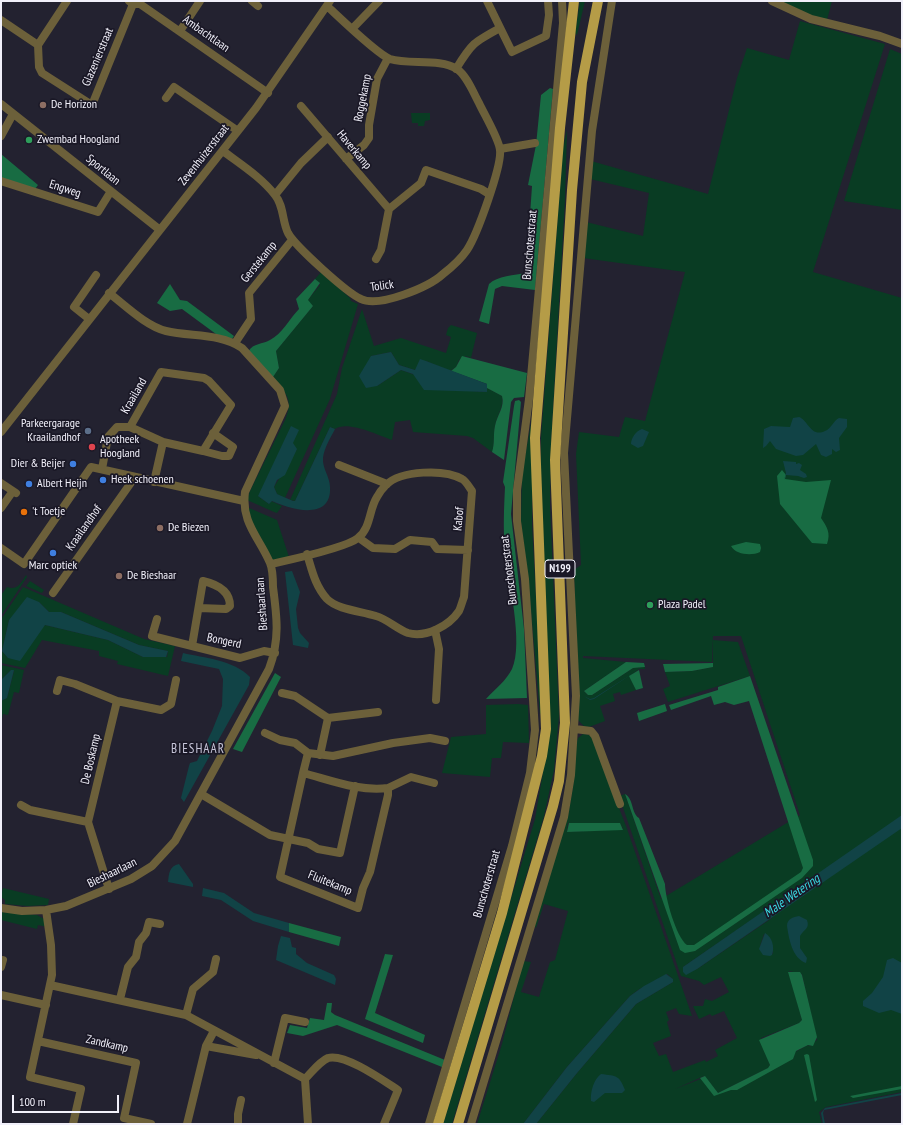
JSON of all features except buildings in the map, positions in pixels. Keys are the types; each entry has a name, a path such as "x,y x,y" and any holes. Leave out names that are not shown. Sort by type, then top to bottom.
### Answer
{"main road":[{"name":"Bunschoterstraat","path":"438,1124 502,912 542,756 546,729 535,438 560,128 574,1"},
{"name":"N199","path":"458,1124 553,806 559,781 565,723 555,460 572,190 582,82 598,1"}],"street":[{"path":"1,20 38,45 67,1"},
{"path":"180,31 200,1"},
{"path":"352,28 379,1"},
{"path":"487,1 512,52 546,36 549,15 548,1"},
{"name":"Bunschoterstraat","path":"430,1124 510,853 530,773 535,730 525,579 517,521 517,490 529,399 562,31 562,1"},
{"path":"471,1124 564,817 570,788 575,729 575,651 564,453 592,131 612,1"},
{"path":"772,1 806,17 880,36 902,44"},
{"name":"Glazenierstraat","path":"38,45 39,68 42,73 92,105 136,2"},
{"name":"Ambachtlaan","path":"136,2 268,92"},
{"path":"329,4 352,28 388,58 404,62 441,64 456,69 467,80 500,149 535,143"},
{"name":"Zevenhuizerstraat","path":"1,432 109,293 223,151 268,92 329,4"},
{"path":"456,69 468,49 479,38 500,28"},
{"name":"Roggekamp","path":"346,159 369,138 369,125 377,79 388,58"},
{"path":"166,98 174,88 238,131"},
{"name":"Sportlaan","path":"1,104 160,230"},
{"name":"Haverkamp","path":"301,106 389,209"},
{"path":"1,136 13,114"},
{"path":"275,195 301,163 328,137"},
{"name":"Tolick","path":"223,151 257,178 275,195 281,205 287,231 292,240 362,300 375,302 415,292 436,281 458,261 474,236 499,164 500,149"},
{"path":"376,259 381,250 389,209 421,183 426,170 481,189 489,194"},
{"name":"Engweg","path":"1,181 98,212 111,192"},
{"name":"Gerstekamp","path":"235,343 251,319 249,293 292,240"},
{"path":"89,319 74,307 96,275"},
{"name":"Bieshaarlaan","path":"1,908 22,911 46,910 79,902 130,880 152,866 167,852 175,842 201,794 269,668 275,652 278,624 271,564 245,516 244,501 245,492 285,406 280,390 242,348 235,343 224,339 165,331 151,324 109,293"},
{"name":"Kraailand","path":"130,427 162,372 204,378 209,381 231,405 203,451"},
{"name":"Kraailand","path":"102,469 108,437 117,427 130,427 163,442 222,456 229,456 233,447 213,433"},
{"path":"154,482 163,442"},
{"path":"339,465 387,484"},
{"path":"1,548 24,567 54,519 91,467 244,501"},
{"name":"Kabof","path":"307,554 318,587 328,600 343,607 382,618 408,632 422,634 435,630 451,620 459,610 464,597 473,498 472,491 464,480 454,475 437,472 404,476 387,484 376,498 369,522 359,538"},
{"name":"Kraailandhof","path":"54,593 135,477"},
{"path":"1,483 14,492 1,508"},
{"path":"271,564 349,544 359,538 373,548 395,550 410,540 432,542 437,549 468,550"},
{"name":"Bongerd","path":"192,646 199,608"},
{"name":"Bongerd","path":"157,619 152,636 240,658 264,651 275,652"},
{"path":"435,630 439,649 436,700"},
{"path":"57,691 60,680 75,684 117,701 161,710 171,704 176,680"},
{"path":"282,693 295,696 328,718 378,712"},
{"name":"De Boskamp","path":"88,822 117,701"},
{"path":"320,755 328,718"},
{"path":"575,729 592,731 620,804"},
{"path":"265,733 280,740 295,743 308,753 333,756 393,743 430,738 445,741"},
{"name":"Fluitekamp","path":"308,753 280,877 358,908 363,888 370,872 388,795 388,788"},
{"path":"303,774 375,790 388,788 411,777 434,783"},
{"path":"201,794 270,835 308,843 318,849 340,853 355,786"},
{"path":"21,805 30,810 88,822 109,889"},
{"path":"46,910 51,945 50,985 30,1077 80,1089 73,1124"},
{"path":"120,999 128,967 136,957 139,942 146,933 149,922 160,924"},
{"path":"186,1015 193,989 213,972 216,959"},
{"path":"50,985 120,999 186,1015 305,1079"},
{"path":"1,995 46,1005"},
{"path":"274,1063 284,1018 305,1022"},
{"path":"187,1124 206,1046 214,1031"},
{"name":"Zandkamp","path":"38,1041 136,1063 124,1118 151,1124"},
{"path":"206,1046 254,1056 257,1054"},
{"path":"308,1124 305,1079 322,1061 330,1058 354,1062 398,1090 384,1124"},
{"path":"238,1124 238,1114 241,1100"}],"shaded area":[{"path":"580,1 585,1 577,35 575,33"},
{"path":"778,1 832,1 827,20 808,15"},
{"path":"800,21 885,44 813,272 902,298 902,1092 826,1107 819,1112 822,1124 536,1124 636,1004 673,982 673,979 667,974 630,996 567,1067 523,1124 477,1124 502,1044 523,961 531,962 521,992 539,997 550,962 555,960 568,911 544,904 536,928 534,924 569,810 573,787 576,745 578,738 583,734 591,735 626,826 692,1016 679,1014 676,1008 666,1012 669,1020 667,1022 671,1036 653,1043 659,1056 666,1054 673,1072 705,1060 706,1062 718,1056 715,1050 737,1038 724,1011 712,1016 710,1014 699,1019 693,1006 703,1006 705,999 712,1001 729,992 721,977 704,985 699,981 681,976 619,796 625,794 661,899 800,815 741,636 713,636 712,662 583,656 583,658 626,662 584,691 588,695 592,695 633,668 645,667 645,669 639,669 630,676 636,690 621,695 620,692 613,694 615,701 600,706 605,721 589,727 584,726 578,720 574,570 581,565 576,454 579,432 619,437 625,417 645,421 685,272 583,258 586,222 643,236 649,193 590,179 591,161 708,194 737,78 747,48 789,60","holes":["568,823 620,823 623,829 567,832","769,908 772,918 697,969 683,972 683,967","764,934 771,941 773,954 760,946","789,971 802,974 817,1040 810,1046 808,1045 768,1067 770,1065 761,1038 799,1023 802,1020","764,1070 717,1094 703,1078 675,1089 704,1076 718,1093"]},
{"path":"890,49 902,54 902,210 844,201"},
{"path":"411,113 430,113 430,120 425,121 424,126 418,126 418,123 412,123"},
{"path":"567,130 565,200 551,445 550,505 559,716 554,770 544,816 452,1124 443,1124 535,819 549,737 550,709 541,524 541,437 563,148"},
{"path":"321,272 350,298 351,301 358,304 330,399 285,498 277,494 274,487 297,449 258,496 269,504 271,501 282,506 277,513 247,500 288,413 289,402 287,397 273,377 279,368 276,351 313,306 307,301 320,285 320,283 315,279"},
{"path":"362,309 374,346 401,338 446,353 451,337 446,335 448,328 451,325 477,333 471,358 466,356 459,360 456,367 450,371 426,361 415,370 399,365 391,352 371,356 377,386 401,370 457,390 487,392 487,388 502,396 501,407 495,426 492,452 473,438 467,436 413,432 410,420 395,422 392,440 355,427 347,426 335,429 330,427 295,501 290,500 337,394 342,368"},
{"path":"532,418 532,525 542,712 540,714 529,588 521,522 522,472"},
{"path":"247,507 277,520 289,557 271,561 252,524"},
{"path":"26,575 27,577 1,616 1,595 7,587 13,588 18,586"},
{"path":"30,581 44,590 42,593 26,586"},
{"path":"23,587 144,639 175,646 168,676 117,664 118,661 99,656 99,651 42,640 25,668 1,663 1,619","holes":["39,602 49,612 61,612 139,645 168,651 167,657 143,657 108,640 45,625 8,658 2,651 9,620"]},
{"path":"713,640 738,642 750,676 668,702 663,689 670,686 665,672 692,671 713,667"},
{"path":"1,665 24,670 19,693 14,692 8,715 3,714 1,723 1,701 7,698 14,671 11,670 1,680"},
{"path":"486,705 528,705 529,743 503,742 501,758 492,758 490,777 442,773 451,737 486,734"},
{"path":"3,888 49,899 48,905 28,906 5,904 5,900 1,897"},
{"path":"1,912 37,915 44,919 47,927 38,925 37,929 1,920"}],"green space":[{"path":"550,88 553,89 535,290 502,286 495,289 489,324 479,321 489,284 497,279 526,273 532,186 528,185 536,145 541,95"},
{"path":"1,154 38,185 35,189 1,178"},
{"path":"315,279 320,283 308,300 313,306 276,351 279,368 273,377 248,352 255,345 267,342 282,330 299,309 296,299"},
{"path":"170,284 180,300 187,301 234,336 232,339 220,337 182,309 170,311 157,303"},
{"path":"462,356 527,373 524,397 514,398 511,402 504,460 492,452 495,426 502,407 502,396 487,388 487,384 451,371 456,367"},
{"path":"519,400 521,402 511,514 524,629 527,698 486,699 510,673 515,658 516,628 504,543 505,487 503,482 514,406 515,401"},
{"path":"782,470 786,475 785,479 806,482 831,480 821,518 828,530 829,537 827,544 812,543 780,504 777,476"},
{"path":"746,542 760,544 760,552 744,554 733,549 731,546"},
{"path":"626,662 644,663 645,667 633,668 592,695 588,695 584,691"},
{"path":"713,663 713,667 692,671 665,672 663,664"},
{"path":"639,670 643,688 636,690 629,676"},
{"path":"275,673 281,677 242,752 233,749"},
{"path":"750,676 813,860 813,866 802,878 695,951 685,953 680,950 625,794 630,799 636,816 639,818 665,884 669,907 675,926 683,941 687,945 694,945 801,872 803,868 749,701 734,705 725,702 714,705 711,696 671,710 669,705 718,690 718,687"},
{"path":"665,704 667,711 639,721 637,713"},
{"path":"569,823 620,823 623,830 567,832"},
{"path":"289,923 341,937 339,946 289,932"},
{"path":"385,954 393,955 375,1013 425,1035 423,1043 365,1019"},
{"path":"788,972 800,972 802,975 817,1037 813,1046 808,1045 796,1051 793,1059 737,1090 731,1090 714,1096 700,1078 705,1076 718,1093 768,1068 770,1065 759,1040 799,1023 802,1020"},
{"path":"327,1003 332,1003 331,1012 335,1015 445,1060 442,1067 337,1025 303,1036 287,1033 290,1025 307,1028 310,1018 324,1020"},
{"path":"804,1055 809,1055 817,1100 815,1102"},
{"path":"902,1086 902,1089 853,1098 850,1096"}],"water":[{"path":"391,352 399,365 415,370 420,359 487,384 487,392 424,390 413,374 401,370 377,386 366,388 359,376 371,356"},
{"path":"799,417 813,430 820,433 827,430 839,418 847,419 847,427 839,438 840,450 836,452 832,449 832,454 826,457 821,455 816,444 803,455 796,456 776,449 770,441 763,448 764,429 771,426 790,427 793,418"},
{"path":"291,426 299,430 293,443 297,449 285,475 277,480 274,487 277,494 293,501 295,501 330,427 335,429 326,447 323,458 330,483 329,498 324,505 317,509 298,509 272,501 269,504 258,496"},
{"path":"642,429 649,432 643,446 638,448 631,444 631,442 636,433"},
{"path":"783,461 796,462 796,464 799,463 802,465 800,470 806,474 807,477 804,478 786,475 784,480 786,473"},
{"path":"292,571 300,592 296,609 298,628 300,633 309,643 308,648 293,645 285,572"},
{"path":"27,597 39,602 49,612 61,612 139,645 168,651 166,657 143,657 108,640 45,625 20,661 8,658 2,651 9,620"},
{"path":"183,653 227,663 243,671 250,677 249,685 184,802 181,798 190,763 197,761 212,731 222,706 223,679 219,669 181,661"},
{"path":"11,670 14,670 7,698 1,701 1,680"},
{"path":"635,672 594,699 590,700 584,696 590,699 594,698"},
{"name":"Male Wetering","path":"902,815 902,828 697,969 686,975 683,972 683,967"},
{"path":"179,864 193,884 193,887 168,882 171,868"},
{"path":"203,888 224,893 254,913 289,923 289,932 253,921 221,900 202,896"},
{"path":"799,916 807,920 808,923 807,927 800,936 800,948 807,958 806,963 801,961 794,953 787,926 789,920"},
{"path":"765,933 771,940 773,946 773,952 770,956 763,955 759,949"},
{"path":"281,936 290,938 292,947 296,948 296,954 307,963 334,975 336,979 335,985 276,960"},
{"path":"893,958 902,963 902,1014 891,1010 879,1013 863,1006 863,1001 872,993 883,977 887,960"},
{"path":"666,974 673,979 673,982 636,1004 536,1124 523,1124 567,1067 630,996 644,986"},
{"path":"601,1074 617,1077 621,1081 625,1090 622,1093 605,1093 594,1102 591,1101 591,1097 594,1082"},
{"path":"902,1093 902,1095 824,1110 823,1113 825,1124 823,1124 821,1113 825,1108"}],"place":[{"name":"De Horizon","path":"43,105"},
{"name":"Zwembad Hoogland","path":"29,140"},
{"name":"Parkeergarage Kraailandhof","path":"88,431"},
{"name":"Apotheek Hoogland","path":"92,447"},
{"name":"Dier & Beijer","path":"73,464"},
{"name":"Heek schoenen","path":"103,480"},
{"name":"Albert Heijn","path":"29,484"},
{"name":"'t Toetje","path":"24,512"},
{"name":"De Biezen","path":"160,528"},
{"name":"Marc optiek","path":"53,553"},
{"name":"De Bieshaar","path":"119,576"},
{"name":"Plaza Padel","path":"650,605"}],"district":[{"name":"BIESHAAR","path":"198,749"}]}
